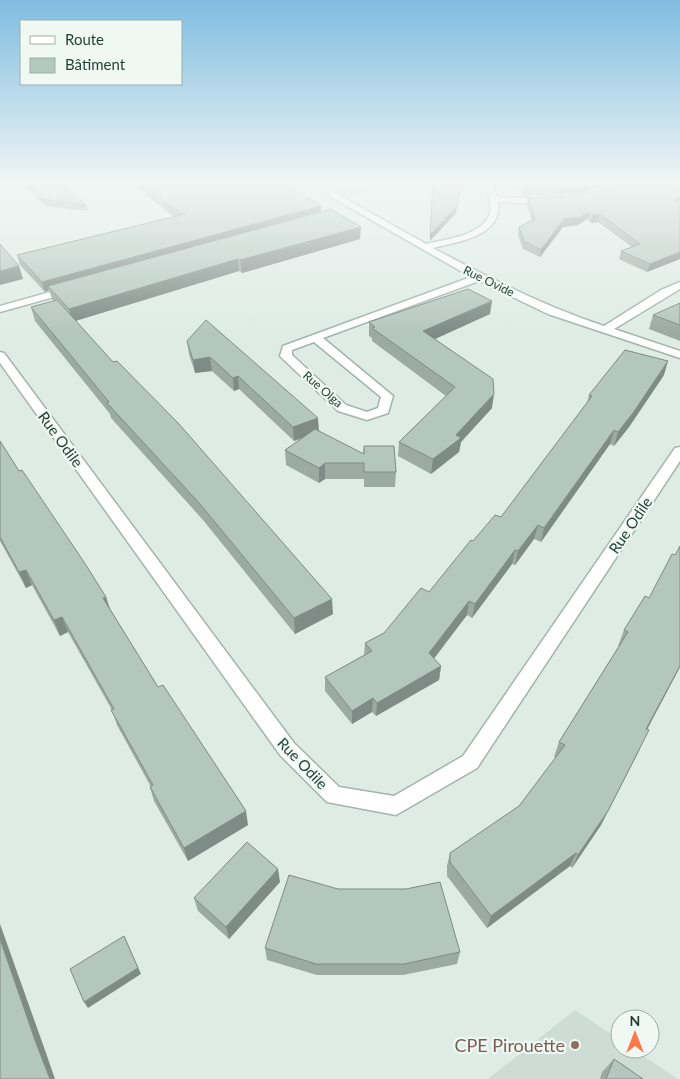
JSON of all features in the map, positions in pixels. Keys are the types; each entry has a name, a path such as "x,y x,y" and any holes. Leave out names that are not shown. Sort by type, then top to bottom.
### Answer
{"street":[{"name":"Rue Ovide","path":"399,232 479,278 552,312 680,355"},
{"path":"424,247 477,232"},
{"name":"Rue Olga","path":"316,338 387,396 384,410 367,416 342,408 286,356 287,348 479,278"},
{"path":"605,330 665,292 680,285"},
{"path":"0,309 76,288"},
{"name":"Rue Odile","path":"0,355 287,749 334,795 396,806 470,762 680,451"}],"shaded area":[{"name":"CPE Pirouette","path":"575,1010 610,1033 610,1059 648,1059 678,1079 488,1079"}],"building":[{"path":"110,232 224,232 42,282 17,255"},
{"path":"245,232 341,232 238,259 69,309 48,286"},
{"path":"521,232 554,232 541,250 524,241"},
{"path":"624,232 680,232 680,252 650,264 621,251 640,244"},
{"path":"0,244 19,266 0,271"},
{"path":"468,289 492,301 423,331 493,379 494,394 456,435 461,438 433,459 399,442 455,387 372,328 375,327 369,322"},
{"path":"57,300 113,362 117,361 179,424 332,599 294,618 200,504 107,403 109,402 31,307"},
{"path":"680,303 680,325 653,315"},
{"path":"206,320 318,418 293,427 238,376 233,378 210,357 193,360 187,341"},
{"path":"625,350 668,361 633,413 618,432 614,430 544,528 538,525 518,551 515,550 475,604 469,601 429,653 441,666 377,703 373,698 352,711 325,677 372,651 365,643 384,633 421,588 429,592 471,540 473,541 495,515 501,517 592,396 589,395"},
{"path":"315,429 364,454 364,446 394,446 396,472 364,472 364,463 325,463 319,468 285,450"},
{"path":"0,441 19,471 22,470 84,562 106,597 103,598 158,687 163,685 246,811 184,848 150,787 153,785 111,710 114,709 62,617 54,620 26,570 19,572 0,537"},
{"path":"680,546 680,666 646,729 649,730 608,811 578,855 576,853 491,916 450,862 450,853 519,806 565,745 559,742 628,632 624,630 645,596 649,598 672,554 675,555"},
{"path":"247,842 278,869 226,927 194,898"},
{"path":"289,875 338,889 406,889 440,882 460,952 404,964 316,964 265,948"},
{"path":"124,936 138,968 84,1002 70,969"},
{"path":"0,939 36,1043 50,1079 0,1079"},
{"path":"614,1059 643,1079 606,1079"}],"place":[{"name":"CPE Pirouette","path":"575,1045"}]}
